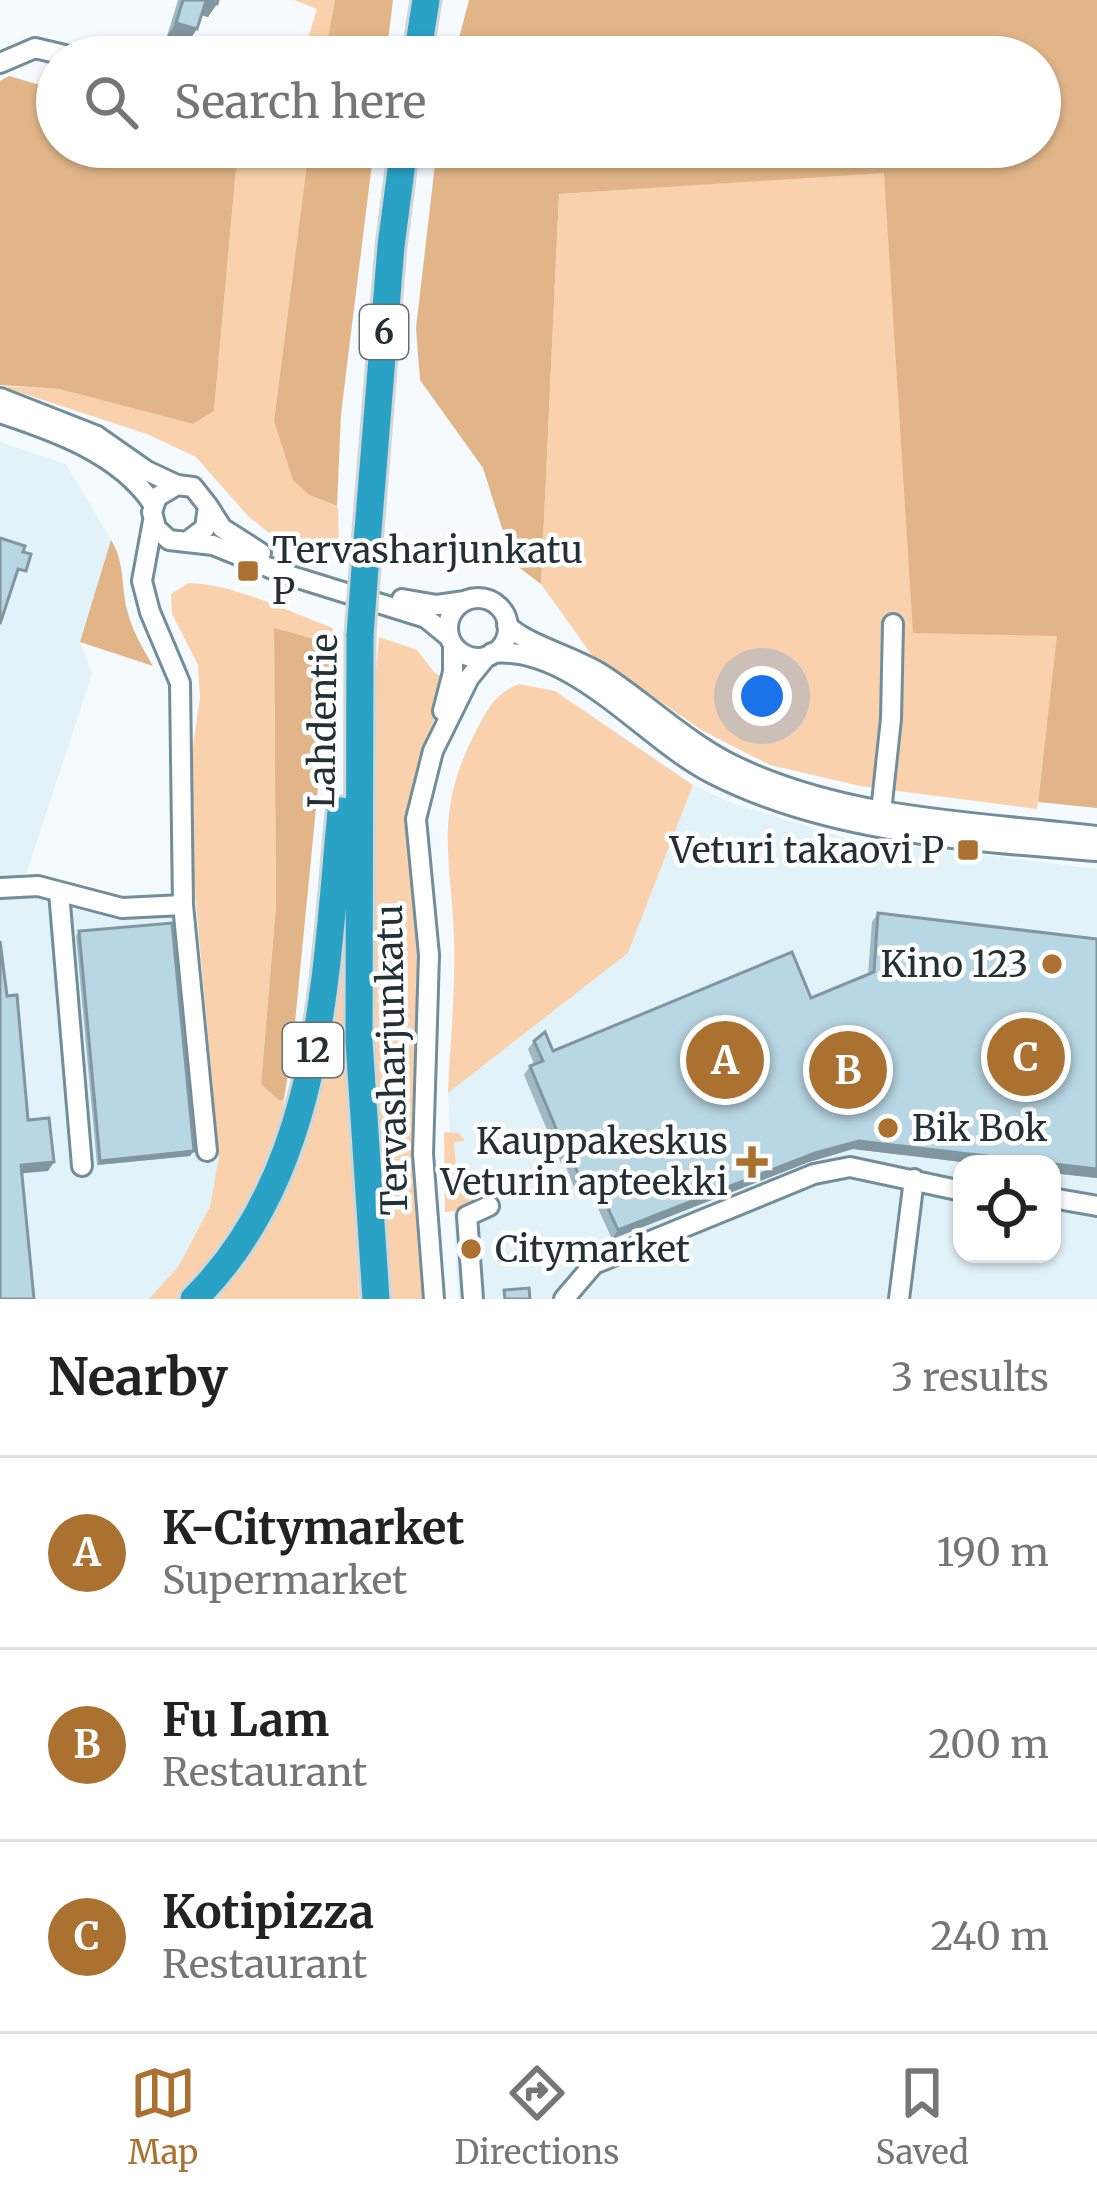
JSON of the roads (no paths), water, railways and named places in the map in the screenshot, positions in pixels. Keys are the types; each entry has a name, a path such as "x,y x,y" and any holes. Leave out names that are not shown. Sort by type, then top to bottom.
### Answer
{"highway":[{"path":"420,36 426,0"},
{"name":"Lahdentie","path":"376,1299 359,1041 360,635 401,168"},
{"name":"12","path":"194,1299 254,1225 288,1147 311,1066 325,980 342,798 357,776"}],"street":[{"path":"0,63 36,47"},
{"path":"0,398 97,436 147,471 200,492 221,528 279,561 416,602 475,598 495,604 517,635 578,659 737,767 790,789 880,819 1097,836"},
{"path":"0,413 88,448 139,484 162,535 213,545 302,580 427,618 470,657 527,655 570,673 678,753 751,792 794,808 1097,851"},
{"path":"176,484 162,491 153,512 142,569 150,612 180,683 183,905 207,1151"},
{"path":"150,612 158,557 206,528 208,506"},
{"path":"451,640 451,615 465,601"},
{"path":"880,819 891,719 893,624"},
{"path":"490,655 505,640 507,625"},
{"name":"Tervasharjunkatu","path":"434,1299 423,1154 429,955 416,819 451,684 451,640"},
{"name":"Tervasharjunkatu","path":"433,751 469,678 490,655"},
{"path":"0,888 38,886 122,908 183,905"},
{"path":"59,892 82,1166"},
{"path":"570,1293 594,1264 612,1255 814,1174 850,1167 953,1189"},
{"path":"899,1299 914,1179"},
{"path":"1061,1200 1097,1206"},
{"path":"473,1299 467,1216 489,1206"}],"place":[{"name":"Tervasharjunkatu P","path":"248,571"},
{"name":"Veturi takaovi P","path":"968,850"},
{"name":"Kino 123","path":"1052,964"},
{"name":"Kotipizza","path":"1026,1057"},
{"name":"K-Citymarket","path":"725,1060"},
{"name":"Fu Lam","path":"848,1070"},
{"name":"Bik Bok","path":"888,1128"},
{"name":"Kauppakeskus Veturin apteekki","path":"752,1162"},
{"name":"Citymarket","path":"471,1249"}]}
